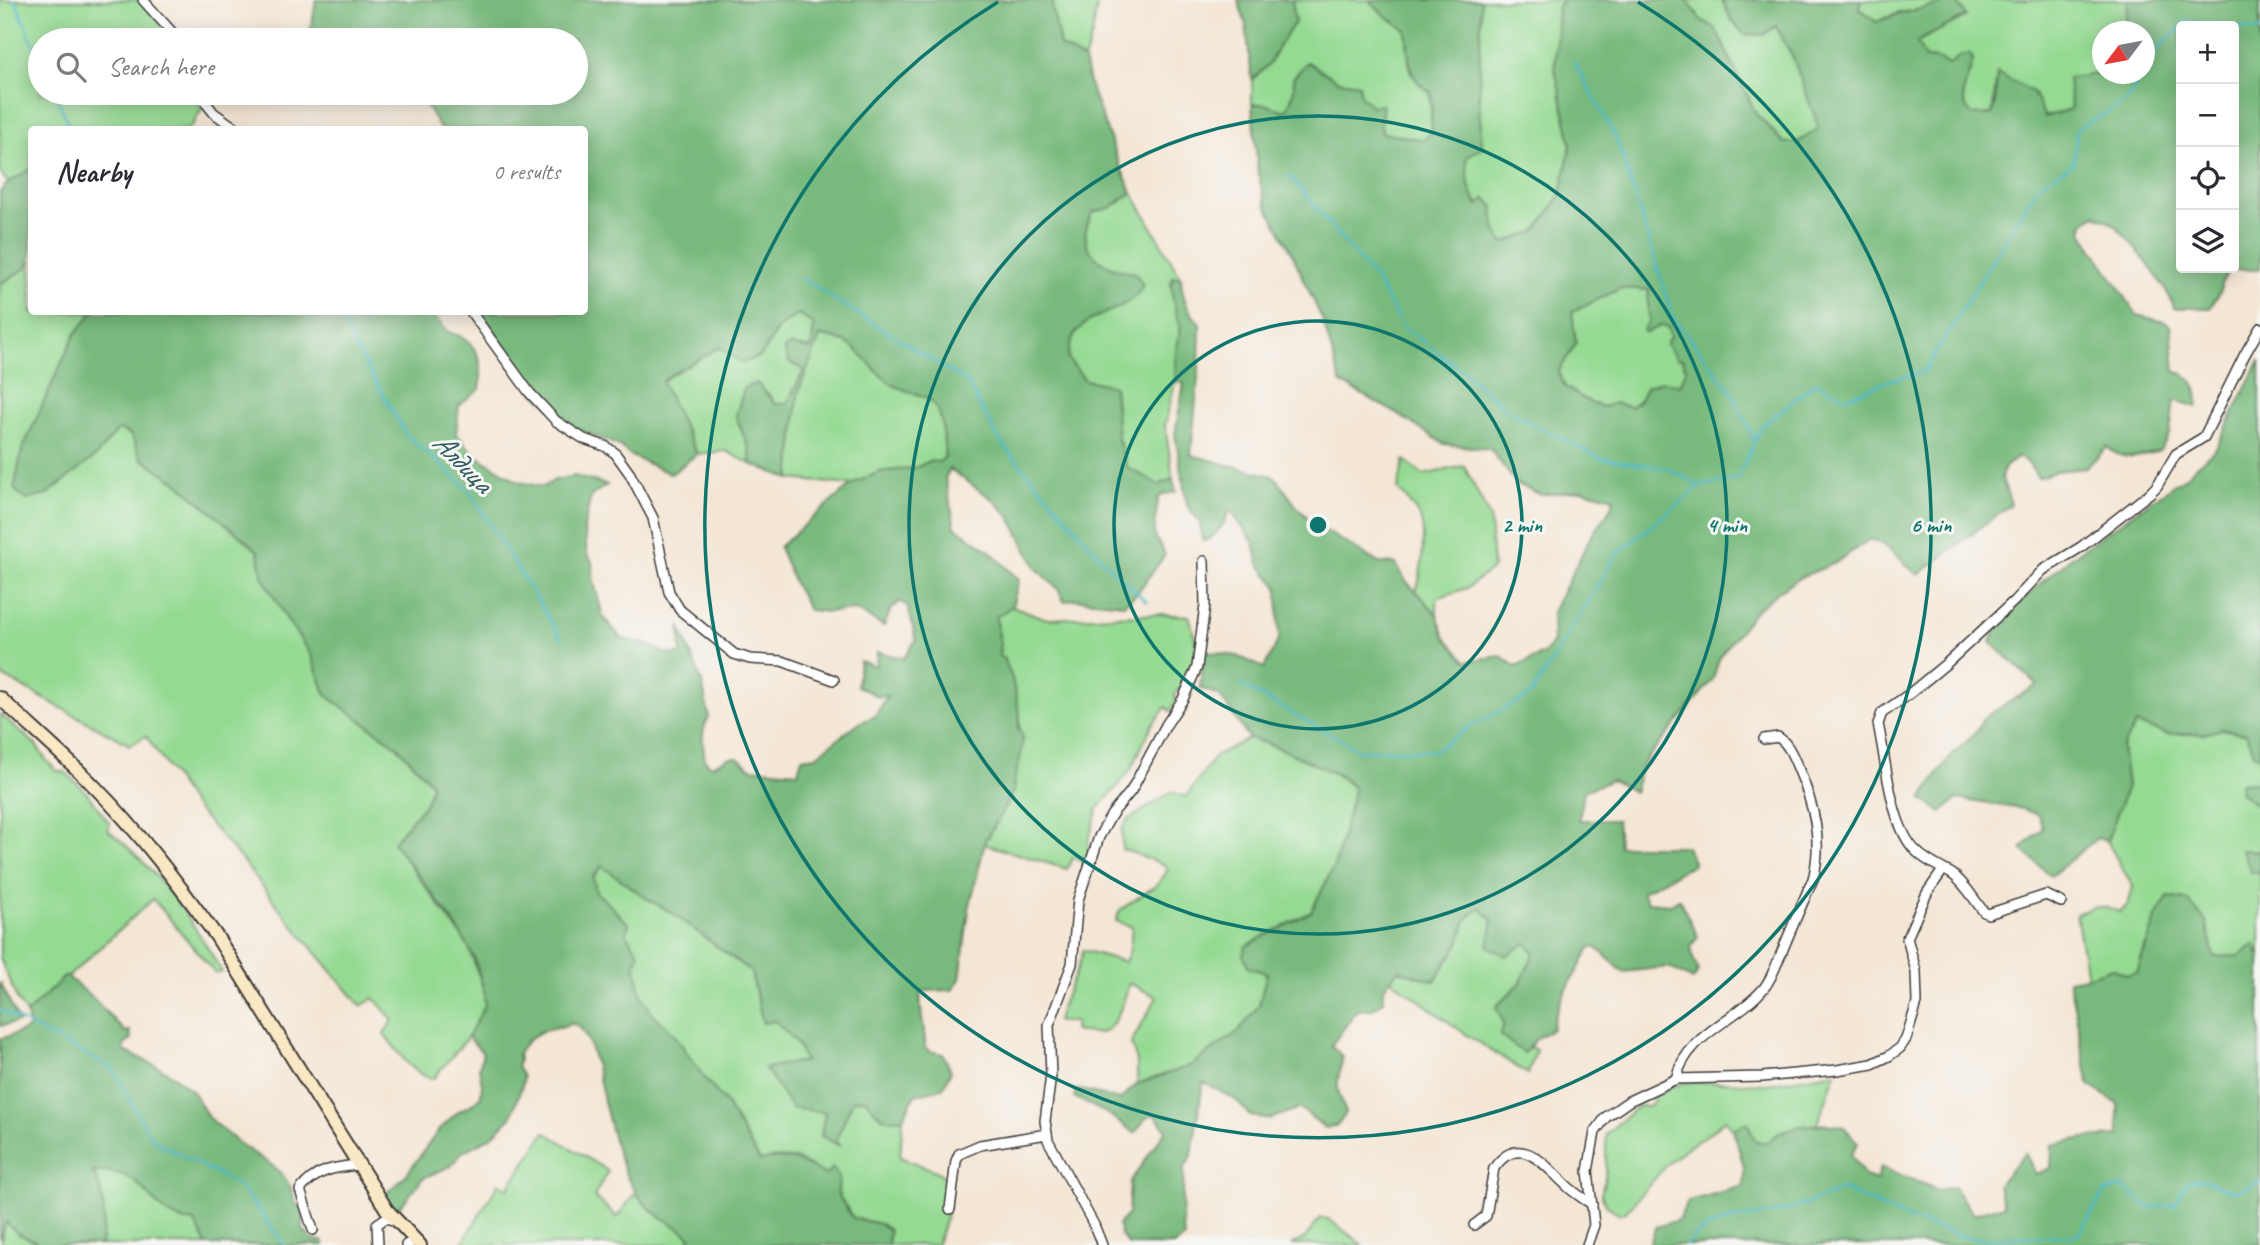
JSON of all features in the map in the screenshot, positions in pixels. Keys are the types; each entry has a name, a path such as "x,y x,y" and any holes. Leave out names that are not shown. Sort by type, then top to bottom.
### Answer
{"street":[{"path":"143,0 168,28"},
{"path":"208,105 232,126"},
{"path":"473,315 529,392 556,421 584,439 605,446 615,453 630,474 653,518 670,592 680,610 734,654 750,659 782,661 834,680"},
{"path":"2061,902 2046,895 1989,914 1984,912 1960,880 1915,850 1899,827 1878,724 1882,713 1947,663 2043,570 2081,547 2157,486 2176,454 2204,437 2260,328"},
{"path":"1102,1245 1094,1225 1055,1155 1047,1134 1045,1121 1051,1075 1049,1025 1072,964 1078,900 1104,825 1131,791 1166,724 1183,699 1196,667 1205,605 1204,561"},
{"path":"0,698 94,786 189,899 217,937 387,1210 414,1244"},
{"path":"1676,1079 1686,1056 1726,1018 1757,995 1769,981 1814,872 1818,835 1808,792 1787,745 1778,737 1764,739"},
{"path":"1587,1245 1594,1225 1588,1171 1591,1146 1600,1123 1629,1101 1676,1079 1762,1077 1837,1070 1872,1064 1900,1048 1906,1039 1917,1003 1916,971 1907,938 1927,893 1943,870"},
{"path":"950,1209 956,1161 963,1151 979,1145 1047,1134"},
{"path":"1474,1225 1486,1216 1494,1168 1498,1162 1516,1152 1534,1154 1565,1185 1592,1204"},
{"path":"313,1230 300,1190 332,1167 359,1165"},
{"path":"379,1245 379,1222 386,1218 398,1222"}],"green space":[{"path":"0,0 140,0 166,28 28,28 28,105 207,105 193,124 28,126 28,171 8,183 0,172"},
{"path":"316,0 1055,0 1052,6 1060,46 1084,60 1089,83 1132,192 1110,208 1093,212 1087,225 1088,246 1101,261 1135,273 1143,285 1135,296 1124,304 1078,330 1071,342 1068,359 1085,380 1114,386 1118,439 1127,467 1159,485 1173,479 1176,492 1158,498 1154,534 1165,555 1137,593 1124,604 1074,599 1064,601 1059,590 1037,569 1010,517 996,502 950,469 945,478 955,527 990,551 1019,580 1012,606 996,617 999,656 1004,659 1012,678 1020,716 1018,728 1023,737 1013,785 1015,788 986,838 969,909 960,979 952,990 921,991 925,1047 929,1051 943,1054 951,1071 943,1088 915,1095 903,1118 896,1119 881,1116 866,1099 853,1100 836,1140 841,1147 821,1135 825,1112 792,1108 765,1068 805,1061 797,1044 776,1021 763,1023 751,972 671,912 649,900 602,866 593,877 596,892 629,924 626,934 639,953 635,965 641,994 651,1012 673,1033 705,1079 725,1102 760,1161 787,1159 810,1166 826,1175 833,1168 839,1177 838,1195 853,1218 880,1224 889,1231 888,1245 687,1245 690,1237 648,1207 632,1186 616,1146 588,1040 579,1026 569,1023 567,1026 538,1033 522,1047 518,1054 517,1067 523,1082 511,1117 491,1137 462,1152 451,1166 423,1178 404,1202 392,1212 381,1198 406,1175 439,1130 459,1111 481,1096 479,1068 483,1053 468,1037 485,1005 484,991 474,957 455,924 393,842 426,803 432,784 397,746 326,695 310,653 263,578 258,551 174,480 141,458 131,435 117,431 96,456 46,495 26,500 14,489 22,450 74,336 91,315 433,315 449,332 467,341 479,359 480,389 459,405 456,434 474,454 519,482 543,487 555,480 574,476 607,485 591,496 584,527 587,554 592,562 603,617 621,638 646,644 666,654 681,654 680,626 702,682 709,717 703,733 705,760 711,766 730,757 737,757 751,768 798,772 802,758 816,756 857,724 875,716 887,696 879,697 857,686 860,661 876,666 877,652 904,658 916,640 908,607 900,601 891,609 884,626 855,610 809,610 779,547 851,485 879,472 915,468 930,461 939,462 945,457 942,426 935,405 926,398 890,383 845,342 820,336 798,393 790,479 751,464 749,448 736,416 744,388 757,383 775,404 787,404 804,370 789,362 784,348 791,345 811,349 814,325 799,314 778,328 761,356 742,363 720,347 662,382 697,454 671,474 631,456 620,446 578,429 535,394 509,359 497,335 480,315 588,315 588,126 438,126 426,105 588,105 588,28 311,28"},
{"path":"1055,0 1098,0 1092,35 1084,60 1060,46 1052,6"},
{"path":"1238,0 1292,0 1295,22 1270,63 1252,80 1246,25"},
{"path":"1292,0 1369,0 1383,14 1406,29 1410,71 1430,92 1432,132 1424,140 1383,133 1376,107 1371,106 1361,96 1355,84 1339,81 1308,62 1293,78 1293,95 1285,111 1267,105 1252,104 1252,80 1270,63 1295,22"},
{"path":"1369,0 1481,0 1479,102 1482,147 1466,157 1472,193 1478,205 1486,198 1494,207 1495,226 1503,243 1535,232 1561,195 1571,143 1555,69 1558,6 1563,0 1687,0 1700,19 1715,28 1756,114 1784,143 1798,142 1819,128 1793,58 1776,26 1763,35 1744,34 1731,19 1722,0 1861,0 1860,9 1876,22 1956,0 1966,16 1917,42 1925,58 1938,59 1949,65 1960,56 1970,54 1973,59 1963,95 1967,109 1973,115 1992,114 1997,73 2033,92 2045,117 2071,109 2068,78 2092,75 2092,84 2155,84 2155,21 2126,21 2128,0 2260,0 2260,269 2239,270 2239,21 2176,21 2176,273 2227,273 2221,284 2221,291 2210,308 2174,308 2156,276 2117,228 2095,215 2084,223 2082,232 2137,315 2171,326 2175,372 2190,379 2196,389 2197,407 2174,400 2170,433 2160,451 2126,457 2107,447 2086,468 2056,471 2038,478 2028,463 2019,457 2006,466 2001,476 2011,504 1918,575 1890,549 1870,539 1835,563 1801,577 1757,609 1720,656 1713,679 1642,765 1634,792 1612,780 1584,791 1579,820 1617,820 1619,846 1686,846 1694,864 1642,892 1648,902 1670,904 1679,899 1698,937 1691,946 1693,959 1699,970 1693,980 1669,967 1623,972 1597,948 1590,947 1563,997 1552,1029 1537,1038 1524,1053 1500,1035 1504,1023 1496,1007 1521,982 1534,953 1526,943 1506,956 1488,946 1493,920 1479,908 1466,919 1459,943 1434,981 1398,970 1383,989 1384,1001 1373,1009 1357,1010 1331,1046 1343,1057 1338,1086 1346,1113 1338,1125 1325,1128 1300,1108 1270,1119 1250,1116 1237,1101 1203,1082 1192,1155 1184,1169 1184,1238 1175,1245 1128,1245 1118,1224 1128,1214 1130,1182 1166,1130 1154,1114 1145,1119 1135,1133 1108,1114 1074,1097 1076,1090 1120,1100 1137,1084 1190,1066 1239,1031 1259,1005 1267,973 1249,968 1243,955 1246,946 1311,912 1336,862 1354,789 1345,778 1270,744 1249,738 1219,695 1200,688 1204,651 1237,656 1264,668 1279,639 1278,587 1259,564 1254,543 1230,510 1216,533 1203,541 1200,523 1187,505 1175,434 1184,383 1175,382 1176,350 1181,328 1175,311 1171,284 1173,277 1181,278 1186,302 1200,323 1191,455 1275,477 1297,507 1314,524 1379,563 1396,564 1406,581 1437,614 1445,637 1466,661 1501,656 1516,667 1545,653 1553,641 1552,612 1614,498 1582,490 1541,495 1517,484 1490,449 1444,444 1396,413 1341,383 1323,321 1289,247 1266,205 1258,173 1252,104 1267,105 1285,111 1293,95 1293,78 1307,62 1339,81 1359,84 1361,96 1371,106 1383,105 1380,128 1383,133 1424,140 1432,132 1431,92 1416,80 1412,73 1406,30","holes":["1621,288 1649,290 1650,321 1643,330 1646,333 1662,325 1668,327 1670,336 1666,344 1677,359 1683,359 1686,369 1680,385 1661,381 1646,387 1640,400 1631,407 1614,403 1604,407 1593,404 1565,387 1558,372 1576,344 1572,312"]},
{"path":"1481,0 1563,0 1558,6 1555,69 1571,143 1561,195 1535,232 1503,243 1496,232 1493,215 1484,209 1470,190 1466,157 1482,147 1479,102"},
{"path":"1687,0 1722,0 1731,19 1744,34 1763,35 1776,26 1793,58 1819,128 1798,142 1784,143 1756,114 1715,28 1700,19"},
{"path":"1861,0 1955,0 1938,7 1898,13 1876,22 1860,8"},
{"path":"1956,0 2128,0 2126,21 2092,21 2092,80 2072,109 2045,117 1997,73 1992,114 1973,115 1967,109 1963,95 1973,59 1969,54 1954,60 1949,66 1938,59 1925,58 1916,42 1966,16"},
{"path":"28,171 28,264 0,284 0,192 8,183"},
{"path":"1132,192 1181,278 1173,277 1171,284 1181,328 1176,350 1175,382 1165,425 1173,479 1159,485 1127,467 1118,439 1114,386 1085,380 1068,359 1069,346 1079,327 1095,317 1135,273 1111,267 1101,261 1087,246 1085,236 1093,212 1119,203"},
{"path":"28,264 28,315 91,315 74,336 22,450 120,429 131,435 141,458 174,480 258,551 263,578 310,653 326,695 397,746 432,784 426,803 393,842 468,945 484,991 485,1005 474,1030 433,1079 418,1072 400,1054 384,1034 393,1020 374,998 361,1006 241,859 193,805 146,736 130,745 0,675 0,284"},
{"path":"1621,288 1649,290 1651,319 1656,328 1662,325 1668,327 1686,369 1680,385 1661,381 1631,407 1614,403 1604,407 1593,404 1565,387 1558,372 1576,344 1572,312"},
{"path":"799,314 814,325 811,350 791,346 805,369 787,404 775,404 768,393 736,417 749,448 751,464 726,451 697,454 662,382 720,347 742,363 761,356 778,328"},
{"path":"820,336 845,342 890,383 922,396 935,405 942,427 945,457 939,463 930,461 915,468 879,472 851,485 790,479 798,393"},
{"path":"2260,360 2260,756 2255,755 2247,734 2221,729 2204,734 2167,734 2136,724 2122,747 2127,786 2107,841 2097,838 2051,876 2021,849 2043,828 2038,815 2023,809 1957,799 1941,812 1922,799 1947,761 1972,736 1982,719 2037,685 1991,642 1999,623 2073,556 2185,477 2216,448"},
{"path":"1404,460 1423,475 1464,466 1490,518 1493,568 1467,588 1437,598 1437,614 1415,591 1421,568 1422,526 1417,512 1398,489"},
{"path":"1012,606 1047,619 1162,614 1189,616 1196,641 1197,659 1193,675 1175,693 1176,701 1170,711 1166,707 1152,725 1130,771 1098,809 1088,842 1088,863 1073,858 1067,869 984,844 1007,802 1020,759 1020,716 999,656 996,617"},
{"path":"0,714 36,745 57,771 65,772 86,792 110,824 108,830 142,860 172,895 222,972 215,973 153,899 26,1014 0,958"},
{"path":"2136,724 2167,734 2204,734 2221,729 2247,734 2255,755 2260,756 2260,782 2241,783 2241,793 2260,807 2260,852 2242,850 2252,873 2260,872 2260,957 2254,945 2239,956 2214,957 2206,921 2146,944 2137,972 2127,975 2112,968 2087,977 2076,914 2098,907 2119,912 2128,905 2133,887 2107,841 2127,786 2122,747"},
{"path":"1249,738 1320,766 1354,789 1336,862 1311,912 1261,938 1267,973 1259,1005 1239,1031 1190,1066 1137,1084 1137,1061 1131,1043 1157,997 1129,983 1117,1017 1109,1028 1101,1033 1077,1032 1074,1030 1075,1022 1057,1022 1059,1013 1083,950 1125,962 1130,949 1132,927 1116,921 1120,910 1157,885 1168,870 1165,865 1122,849 1122,830 1127,821 1171,792 1186,797 1215,756"},
{"path":"2260,782 2260,807 2241,793 2240,783"},
{"path":"2241,850 2260,852 2260,872 2252,873"},
{"path":"602,866 649,900 671,912 751,972 763,1023 775,1020 797,1044 805,1062 766,1068 825,1112 821,1136 840,1146 836,1140 852,1100 867,1099 874,1110 885,1118 903,1118 900,1157 938,1172 951,1182 946,1214 936,1245 888,1245 889,1230 880,1224 853,1218 826,1175 796,1159 773,1158 760,1161 725,1102 705,1079 673,1033 651,1012 641,994 635,964 639,953 626,934 629,924 596,892 593,878"},
{"path":"2168,897 2187,900 2206,921 2214,957 2239,956 2255,945 2260,957 2260,1245 1649,1245 1656,1227 1678,1220 1688,1201 1744,1186 1744,1167 1733,1129 1747,1122 1756,1142 1768,1142 1774,1136 1792,1128 1824,1124 1843,1126 1858,1143 1851,1155 1865,1176 1877,1180 1881,1167 1938,1190 1954,1187 1973,1214 2004,1205 1998,1185 2025,1153 2036,1174 2051,1168 2052,1145 2083,1138 2119,1136 2118,1104 2089,1085 2068,980 2087,977 2112,968 2127,975 2137,972 2157,915"},
{"path":"1480,908 1527,943 1534,953 1521,982 1496,1007 1504,1023 1500,1035 1524,1053 1530,1047 1536,1050 1528,1074 1461,1031 1390,979 1398,970 1435,981 1459,943 1466,919"},
{"path":"64,977 68,977 93,998 125,1032 130,1031 131,1039 124,1046 124,1051 161,1069 186,1086 215,1124 276,1168 288,1183 296,1205 304,1206 303,1230 312,1240 322,1241 324,1245 206,1245 195,1222 178,1219 166,1212 133,1181 110,1172 93,1172 101,1191 104,1215 101,1245 37,1245 35,1241 18,1234 6,1222 0,1239 0,1039 24,1031 30,1026 26,1014"},
{"path":"0,982 19,1022 0,1026"},
{"path":"1836,1072 1817,1125 1790,1129 1768,1142 1755,1142 1747,1123 1733,1129 1725,1119 1675,1158 1626,1212 1620,1214 1607,1206 1601,1195 1606,1172 1606,1134 1638,1106 1649,1106 1654,1101 1653,1094 1684,1083 1767,1084"},
{"path":"545,1132 608,1171 594,1196 617,1217 636,1192 654,1211 690,1237 687,1245 461,1245 499,1183 508,1188"},
{"path":"93,1171 113,1171 140,1184 157,1203 195,1222 206,1245 101,1245 104,1215 101,1191"},
{"path":"1320,1218 1328,1219 1363,1245 1292,1245 1305,1238"},
{"path":"6,1221 18,1234 35,1241 37,1245 0,1245"}],"waterway":[{"name":"Алдица","path":"15,0 28,31"},
{"path":"2239,28 2260,30"},
{"path":"2155,54 2176,32"},
{"path":"1575,63 1617,140 1673,317 1730,390 1754,439"},
{"path":"1241,685 1359,750 1434,751 1468,728 1531,695 1617,554 1700,486 1737,479 1762,426 1816,382 1846,398 1890,380 1924,372 2040,183 2073,164 2077,129 2127,101 2137,84"},
{"name":"Алдица","path":"60,105 70,126"},
{"path":"1290,176 1376,280 1403,327 1465,372 1506,410 1600,458 1669,469 1700,486"},
{"path":"801,278 967,382 1000,441 1110,568 1147,602"},
{"name":"Алдица","path":"341,315 351,339 406,434 469,490 561,638"},
{"path":"0,1010 112,1068 153,1140 240,1186 285,1245"},
{"path":"1686,1245 1697,1234 1721,1222 1787,1210 1843,1189 1906,1218 1971,1239 2078,1235 2104,1193 2122,1186 2148,1207 2175,1205 2188,1181 2200,1179 2234,1192 2260,1182"}]}
